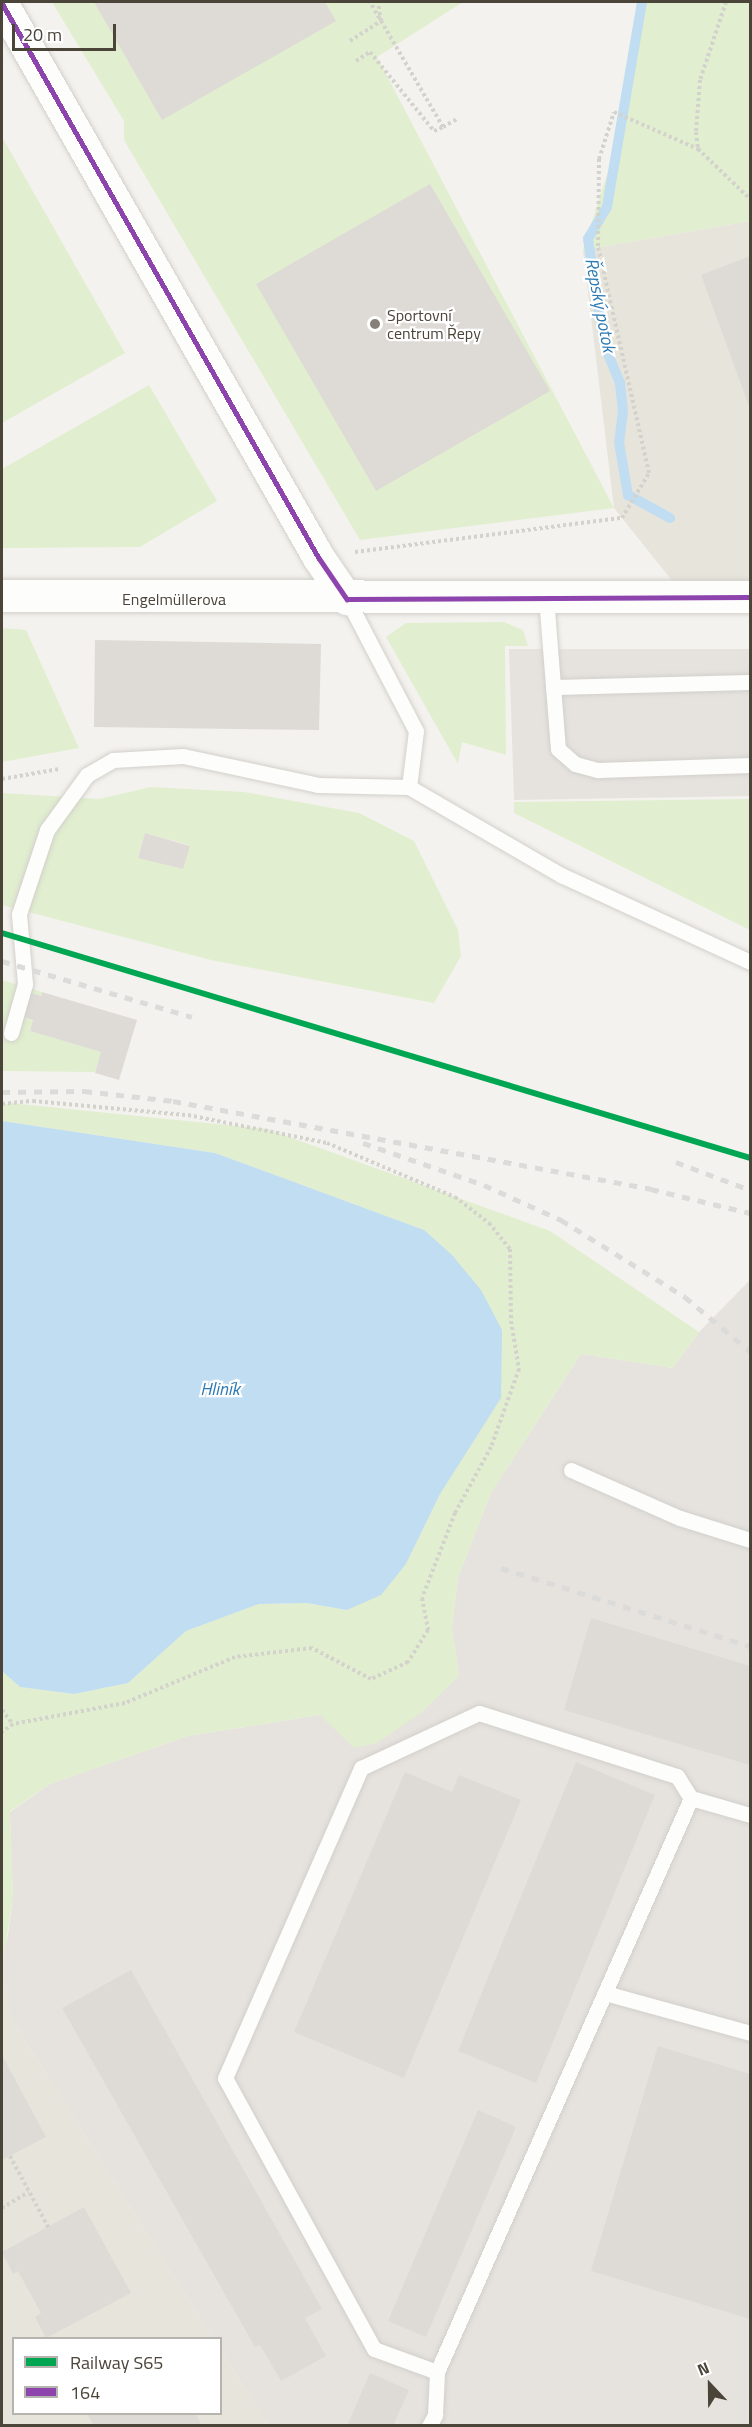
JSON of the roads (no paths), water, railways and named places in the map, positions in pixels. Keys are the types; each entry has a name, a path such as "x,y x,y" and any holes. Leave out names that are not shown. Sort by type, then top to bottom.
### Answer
{"street":[{"path":"2,3 319,558 347,599"},
{"name":"Engelmüllerova","path":"2,597 347,599 750,597"}],"lane":[{"path":"546,597 558,749 575,764 598,770 750,765"},
{"path":"347,599 416,731 409,787"},
{"path":"554,687 750,682"},
{"path":"11,1033 25,984 19,914 48,830 87,775 112,760 183,756 318,785 409,787 561,875 750,962"},
{"path":"571,1470 680,1518 750,1540"},
{"path":"437,2372 374,2349 225,2078 361,1768 479,1713 677,1776 691,1797 750,1815"},
{"path":"429,2426 435,2415 437,2372 691,1797"},
{"path":"605,1993 750,2033"}],"water":[{"name":"Hliník","path":"2,1121 215,1153 424,1230 452,1255 481,1290 502,1330 501,1398 440,1494 406,1564 381,1595 347,1610 306,1603 259,1604 186,1631 128,1683 74,1694 20,1687 2,1671"}],"waterway":[{"name":"Řepský potok","path":"642,2 607,207 588,239 604,344 620,383 623,411 619,442 628,495 670,518"}],"railway":[{"path":"2,961 192,1017"},
{"path":"2,1092 84,1091 173,1101 651,1189 750,1213"},
{"path":"363,1143 484,1185 561,1220 685,1297 750,1351"},
{"path":"676,1162 750,1190"},
{"path":"501,1568 750,1646"}],"rail line":[{"name":"S65","path":"2,933 750,1158"}],"place":[{"name":"Sportovní centrum Řepy","path":"375,324"}]}
